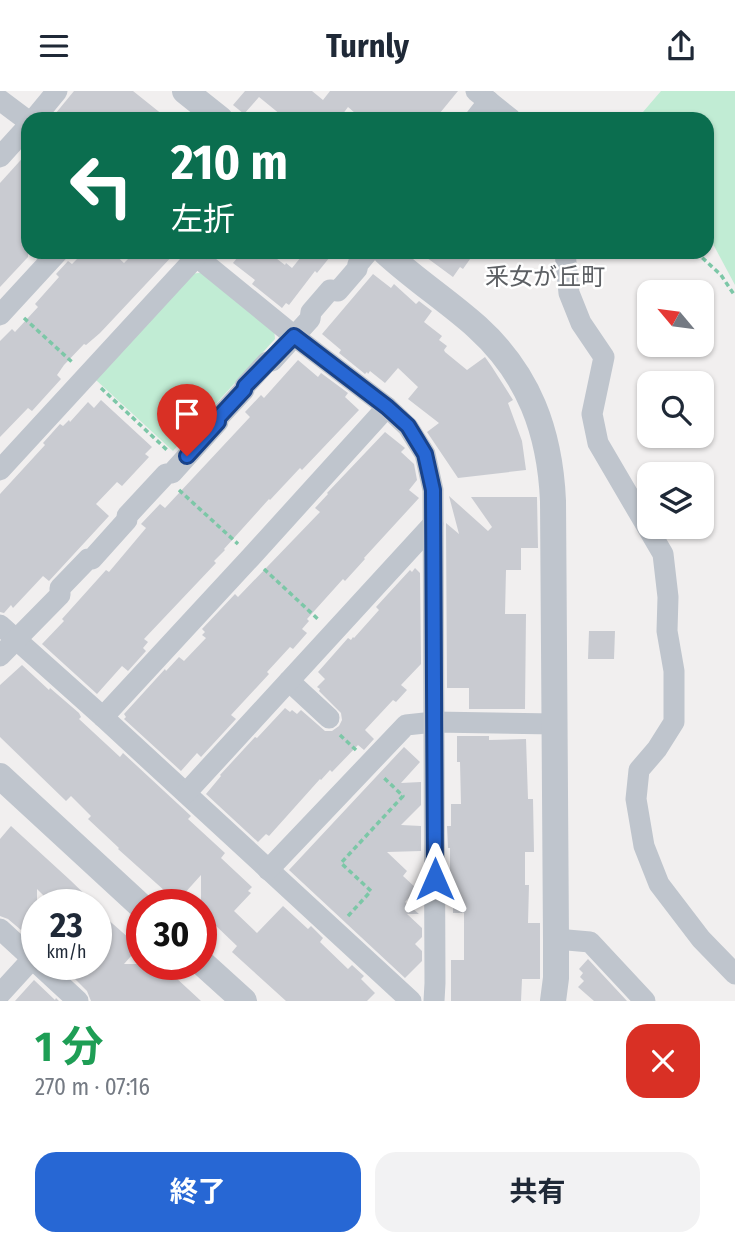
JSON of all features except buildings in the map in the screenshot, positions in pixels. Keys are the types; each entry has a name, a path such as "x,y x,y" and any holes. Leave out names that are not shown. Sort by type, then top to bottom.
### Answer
{"street":[{"path":"40,112 57,91"},
{"path":"184,91 211,112"},
{"path":"483,96 502,112"},
{"path":"0,100 21,118"},
{"path":"0,157 21,132"},
{"path":"5,310 52,259"},
{"path":"0,470 190,259"},
{"path":"200,259 387,407 408,426 425,454 433,490 434,1001"},
{"path":"0,656 60,594 60,588 88,559 92,559 166,474 172,473 218,422 218,418 245,386 310,319 311,312 331,290 338,291 345,284 362,259"},
{"path":"393,259 493,343 521,379 544,431 552,475 556,939 553,1001"},
{"path":"566,259 569,293 581,323 604,357 592,414 598,443 663,554 668,597 667,631 674,671 674,722 657,749 639,770 636,799 643,845 659,884 701,939 735,974"},
{"path":"103,717 387,407"},
{"path":"186,793 433,524"},
{"path":"0,625 411,1001"},
{"path":"289,681 329,718"},
{"path":"268,870 405,725 434,722 555,724"},
{"path":"0,776 126,892"},
{"path":"0,929 21,948"},
{"path":"556,939 590,942 645,1001"},
{"path":"0,994 21,975"},
{"path":"217,977 244,1001"},
{"path":"55,980 78,1001"}],"path":[{"path":"703,259 720,275 735,296"},
{"path":"5,310 87,376 174,457"},
{"path":"329,718 326,722 403,796 341,863 371,891 334,930"}],"green space":[{"path":"661,91 735,91 735,285 714,246 714,112 643,112"},
{"path":"205,272 274,329 275,339 173,451 96,380 191,274"}],"district":[{"name":"釆女が丘町","path":"545,277"}],"route":[{"path":"187,456 218,422 218,418 245,386 294,336 387,407 408,426 425,454 433,490 435,879"}]}
